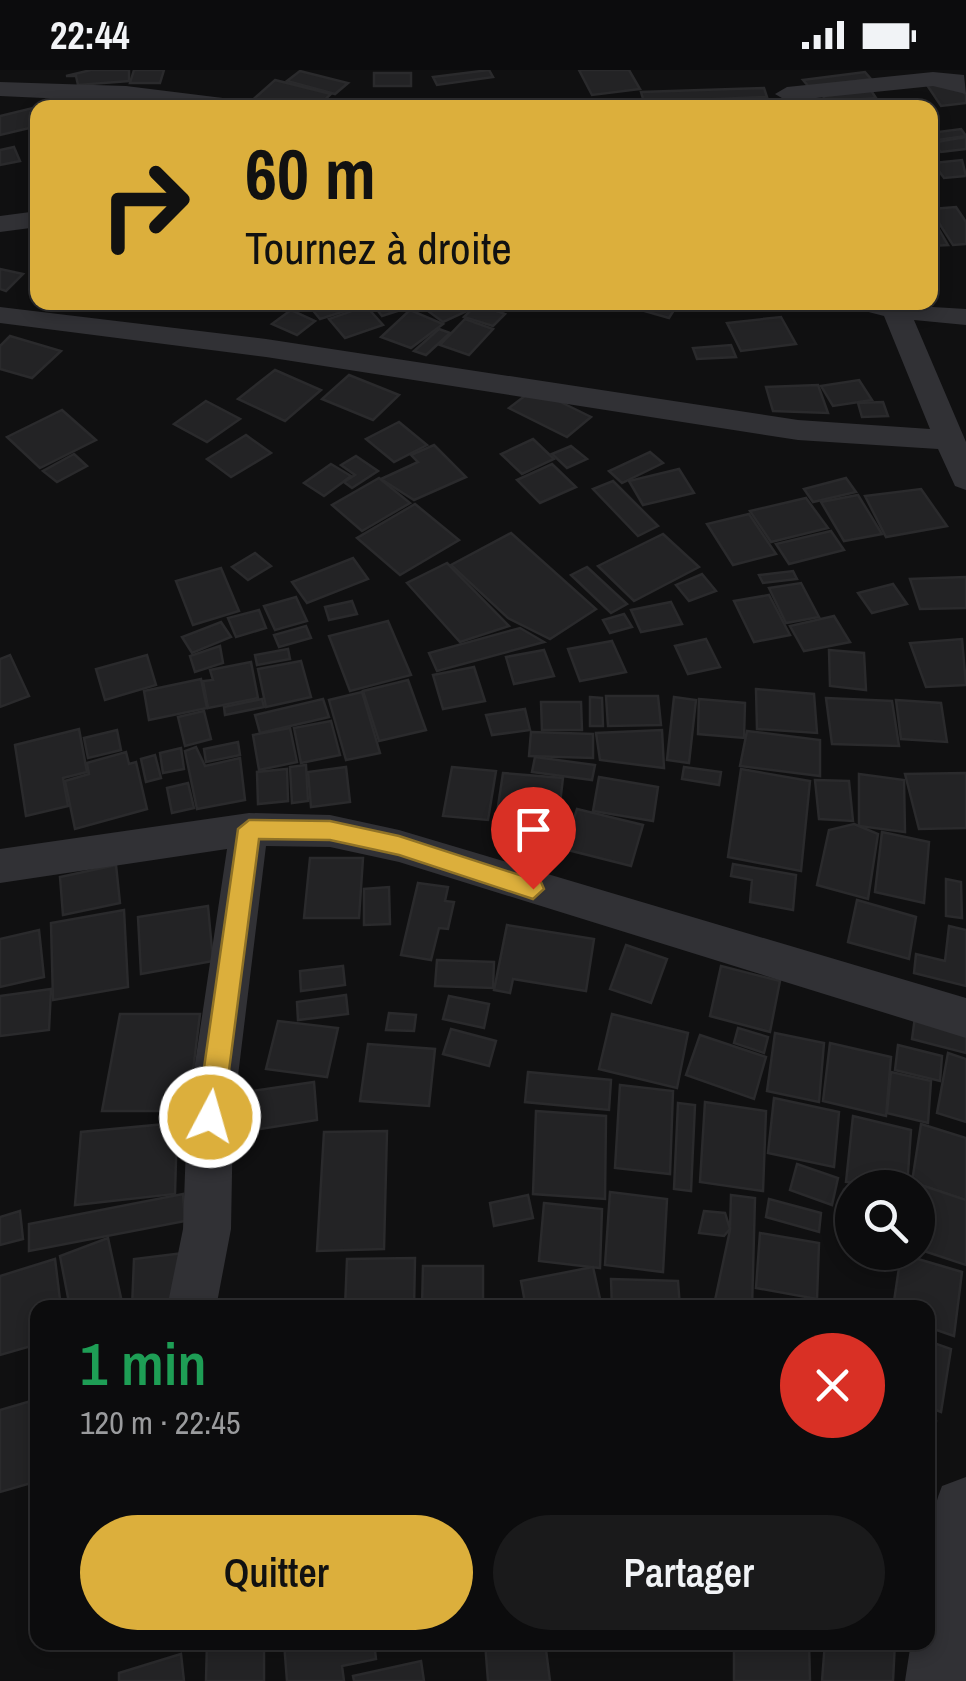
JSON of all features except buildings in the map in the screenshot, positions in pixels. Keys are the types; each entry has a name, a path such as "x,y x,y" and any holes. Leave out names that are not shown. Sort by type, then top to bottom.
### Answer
{"street":[{"path":"766,70 790,100"},
{"path":"798,100 934,79 956,80 966,87"},
{"path":"0,89 126,93 182,100"},
{"path":"0,224 30,220"},
{"path":"895,310 966,479"},
{"path":"917,310 966,318"},
{"path":"0,315 266,348 798,430 949,440"},
{"path":"193,1300 207,1229 210,1117 249,829"},
{"path":"0,866 249,829 330,830 399,846 966,1018"},
{"path":"940,1681 966,1510"}],"route":[{"path":"210,1117 249,829 330,830 399,846 533,889"}]}
